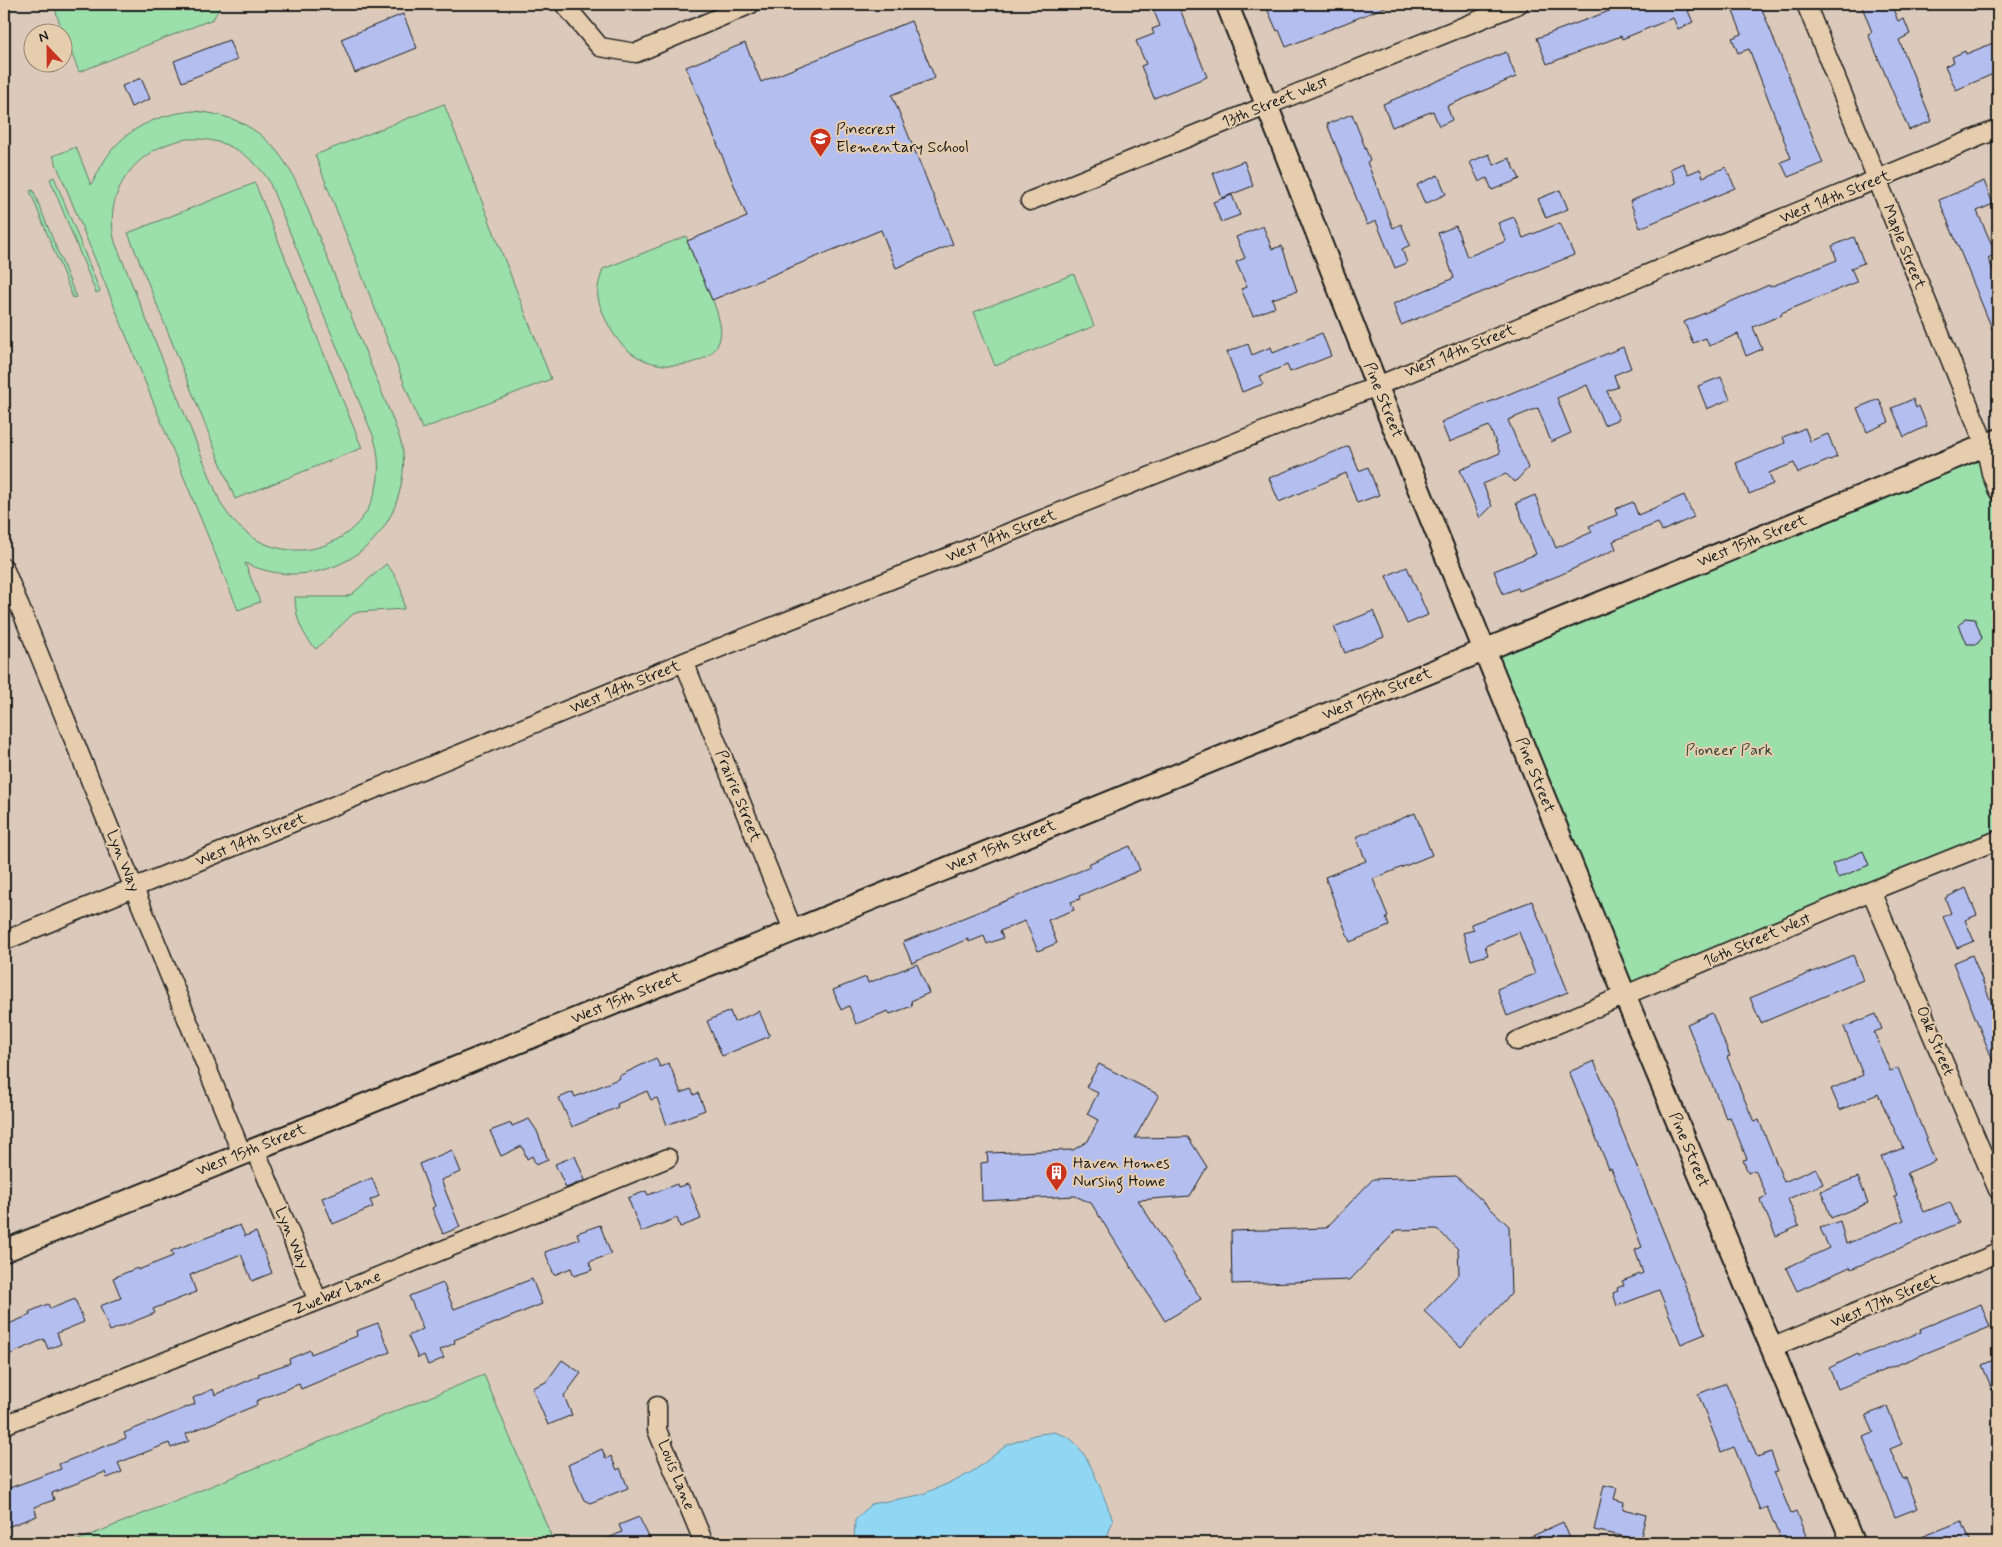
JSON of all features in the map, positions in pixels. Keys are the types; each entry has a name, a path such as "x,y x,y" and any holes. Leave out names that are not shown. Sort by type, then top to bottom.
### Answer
{"street":[{"path":"564,4 600,47 636,53 751,4"},
{"name":"Pine Street","path":"1227,4 1377,386 1625,996 1852,1543"},
{"name":"13th Street West","path":"1030,201 1518,4"},
{"name":"Maple Street","path":"1806,4 1877,179 1992,443 1991,473 1998,491"},
{"name":"West 14th Street","path":"4,941 684,662 1377,386 1998,129"},
{"name":"West 15th Street","path":"4,1251 1992,443"},
{"name":"Lyn Way","path":"4,568 134,888 248,1151 318,1301"},
{"name":"Prairie Street","path":"684,662 792,930"},
{"name":"16th Street West","path":"1517,1041 1871,891 1998,840"},
{"name":"Oak Street","path":"1871,891 1998,1190"},
{"name":"Zweber Lane","path":"4,1425 318,1301 668,1158"},
{"name":"West 17th Street","path":"1771,1348 1998,1253"},
{"name":"Louis Lane","path":"657,1406 657,1430 704,1543"}],"green space":[{"path":"55,4 222,4 213,19 79,72 72,54 72,22 59,22"},
{"path":"444,104 551,379 422,429 315,155"},
{"path":"194,111 213,114 246,125 271,145 282,158 300,190 393,420 403,453 402,480 395,506 384,527 369,544 352,558 332,567 311,573 289,574 267,571 245,563 260,602 238,610 53,156 76,147 91,185 108,155 128,134 148,122","holes":["187,139 211,140 233,148 252,161 268,179 374,438 378,474 370,504 353,528 329,543 301,550 272,546 245,531 221,504 115,242 112,223 114,206 119,189 127,174 153,151"]},
{"path":"54,177 100,291 96,293 50,179"},
{"path":"255,183 362,448 235,499 128,233"},
{"path":"33,190 76,297 73,298 30,191"},
{"path":"686,236 717,314 720,324 720,338 715,349 707,357 695,362 682,365 655,364 631,353 617,338 600,306 599,284 603,269"},
{"path":"1074,274 1094,326 995,366 974,312"},
{"name":"Pioneer Park","path":"1985,445 1998,491 1998,840 1625,996 1485,650"},
{"path":"386,564 394,574 399,585 403,596 404,609 353,614 316,649 300,625 296,612 295,597 345,597 352,594"},
{"path":"484,1375 554,1543 71,1543"}],"water":[{"path":"1054,1432 1066,1436 1079,1447 1091,1466 1113,1520 1105,1543 854,1543 855,1520 871,1504 920,1495 957,1480 975,1470 1007,1445 1034,1435"}],"building":[{"path":"1151,4 1178,4 1207,77 1154,98 1141,66 1146,64 1136,41 1154,34 1152,29 1160,26"},
{"path":"1265,4 1389,4 1390,5 1286,47"},
{"path":"1628,4 1705,4 1688,11 1693,22 1678,29 1673,18 1622,39 1621,36 1547,64 1537,38"},
{"path":"1730,4 1760,4 1823,163 1788,177 1781,162 1791,158 1749,49 1738,53 1732,38 1742,34"},
{"path":"1861,4 1891,4 1898,21 1904,19 1910,34 1899,40 1932,121 1909,130 1868,34 1872,32"},
{"path":"403,14 417,48 355,73 341,39"},
{"name":"Pinecrest Elementary School","path":"911,21 935,78 892,95 953,244 896,268 881,230 712,300 687,241 747,217 686,67 745,43 761,82"},
{"path":"229,40 237,60 182,82 174,61"},
{"path":"1998,41 1998,72 1956,90 1945,66 1954,62 1952,57 1965,51 1966,54"},
{"path":"1506,52 1516,77 1447,106 1452,120 1439,126 1433,111 1392,127 1383,104"},
{"path":"141,78 150,99 131,107 122,86"},
{"path":"1352,114 1370,160 1367,162 1393,228 1401,224 1410,245 1402,249 1407,263 1395,268 1376,221 1367,225 1327,124"},
{"path":"1489,154 1494,165 1509,158 1520,179 1492,190 1487,178 1479,182 1470,162"},
{"path":"1244,161 1253,186 1222,198 1213,173"},
{"path":"1683,163 1688,174 1700,169 1703,177 1726,167 1735,188 1640,228 1630,201 1676,183 1670,169"},
{"path":"1438,175 1446,194 1425,204 1417,185"},
{"path":"1984,181 1993,204 1977,211 1996,254 1988,258 1998,282 1998,343 1939,200"},
{"path":"1560,190 1568,209 1546,218 1538,199"},
{"path":"1232,195 1240,215 1221,222 1213,202"},
{"path":"1514,217 1523,238 1560,223 1574,255 1401,325 1393,304 1454,278 1438,233 1456,226 1467,257 1506,241 1498,223"},
{"path":"1263,226 1272,249 1282,246 1297,291 1272,299 1275,307 1253,316 1241,289 1247,287 1236,262 1245,258 1236,237"},
{"path":"1854,237 1864,263 1851,268 1857,282 1781,313 1782,315 1753,327 1762,349 1746,356 1738,334 1709,346 1706,338 1693,343 1684,322 1769,285 1770,287 1837,260 1832,246"},
{"path":"1322,333 1331,356 1290,372 1287,365 1260,376 1263,384 1242,392 1227,352 1248,344 1252,355 1271,347 1273,353"},
{"path":"1623,347 1631,368 1614,375 1618,387 1607,391 1619,419 1604,425 1587,385 1557,398 1571,433 1551,442 1538,408 1508,420 1528,468 1515,482 1506,474 1483,484 1492,506 1480,518 1460,470 1500,453 1489,426 1449,442 1441,422"},
{"path":"1721,377 1730,399 1707,409 1698,386"},
{"path":"1879,399 1889,422 1867,432 1857,408"},
{"path":"1913,399 1916,408 1919,406 1927,426 1904,437 1892,408"},
{"path":"1805,428 1810,441 1828,434 1837,457 1798,473 1794,463 1769,473 1773,484 1749,494 1736,463 1785,443 1783,437"},
{"path":"1349,446 1359,471 1368,467 1379,495 1357,503 1346,473 1279,502 1269,478"},
{"path":"1535,495 1556,548 1592,532 1589,526 1617,515 1615,509 1633,502 1638,515 1684,495 1694,517 1662,531 1658,523 1613,541 1616,549 1560,575 1519,591 1518,588 1503,594 1494,571 1536,554 1516,503"},
{"path":"1407,567 1428,615 1407,624 1386,576"},
{"path":"1373,611 1384,637 1345,653 1334,627"},
{"path":"1965,618 1975,619 1982,638 1977,644 1967,644 1959,625"},
{"path":"1415,813 1432,855 1373,879 1388,916 1386,917 1389,926 1350,942 1325,877 1366,861 1356,837"},
{"path":"1130,846 1140,870 1079,896 1080,899 1071,902 1074,910 1048,920 1057,943 1038,951 1025,921 1000,931 1003,938 987,944 984,936 969,942 968,939 912,963 903,942 1090,867 1088,864"},
{"path":"1863,851 1869,865 1838,878 1832,864"},
{"path":"1966,888 1977,915 1965,920 1974,941 1957,948 1943,917 1951,913 1945,898"},
{"path":"1532,901 1568,992 1507,1016 1497,989 1535,974 1519,932 1485,946 1488,955 1471,960 1463,933 1474,930 1471,924"},
{"path":"1853,955 1863,980 1761,1023 1750,998"},
{"path":"1972,955 1998,1019 1998,1073 1953,963"},
{"path":"917,964 929,993 911,1001 912,1006 890,1014 888,1011 856,1024 849,1006 841,1010 833,990 866,977 868,983"},
{"path":"730,1011 734,1022 759,1011 770,1036 722,1056 707,1021"},
{"path":"1712,1013 1730,1056 1727,1057 1754,1122 1759,1120 1784,1182 1816,1168 1823,1184 1788,1199 1799,1226 1776,1236 1760,1199 1767,1196 1755,1170 1748,1173 1743,1160 1747,1159 1730,1117 1726,1118 1687,1024"},
{"path":"1876,1014 1882,1029 1874,1032 1890,1071 1898,1068 1935,1161 1907,1173 1924,1212 1950,1202 1959,1223 1851,1269 1850,1267 1797,1291 1786,1268 1829,1248 1820,1228 1840,1221 1846,1244 1904,1220 1894,1197 1897,1196 1881,1157 1903,1148 1878,1094 1840,1110 1831,1089 1863,1075 1844,1027"},
{"path":"656,1058 660,1067 669,1063 681,1093 691,1089 694,1095 698,1093 705,1110 667,1125 657,1098 651,1100 647,1091 617,1104 618,1107 572,1127 559,1098 573,1092 575,1097 620,1078 619,1076"},
{"path":"1594,1061 1705,1334 1681,1344 1659,1290 1617,1306 1613,1293 1618,1291 1617,1288 1624,1285 1622,1281 1643,1273 1635,1250 1642,1247 1611,1168 1609,1169 1569,1072"},
{"name":"Haven Homes Nursing Home","path":"1099,1064 1159,1095 1135,1138 1188,1137 1207,1167 1190,1196 1138,1200 1201,1299 1165,1321 1091,1203 1075,1196 982,1201 981,1163 988,1162 987,1153 1073,1150 1088,1141 1098,1120 1087,1114 1098,1093 1086,1087"},
{"path":"529,1119 537,1131 548,1160 536,1165 532,1156 527,1159 522,1146 501,1156 490,1131 511,1123 512,1126"},
{"path":"452,1150 461,1172 441,1180 460,1227 443,1234 432,1208 435,1206 419,1164"},
{"path":"575,1156 585,1180 566,1188 555,1164"},
{"path":"1456,1176 1509,1226 1511,1294 1461,1347 1424,1311 1459,1274 1458,1249 1437,1229 1397,1230 1350,1280 1232,1284 1231,1231 1326,1228 1373,1179"},
{"path":"1858,1177 1868,1203 1831,1218 1821,1191"},
{"path":"372,1178 379,1196 370,1200 373,1207 333,1224 322,1198"},
{"path":"677,1184 678,1187 688,1184 701,1219 680,1227 677,1218 641,1232 628,1198 646,1191 648,1195"},
{"path":"240,1225 245,1236 256,1232 272,1273 252,1281 241,1254 190,1275 196,1292 153,1309 155,1313 110,1331 100,1306 121,1298 113,1278 173,1256 171,1251"},
{"path":"600,1225 611,1254 589,1262 592,1270 574,1276 571,1268 554,1275 545,1252 579,1239 577,1233"},
{"path":"532,1279 542,1304 454,1340 455,1343 440,1350 444,1358 428,1365 424,1355 418,1358 408,1336 423,1329 409,1296 443,1283 454,1309"},
{"path":"75,1299 84,1322 57,1333 61,1344 48,1349 44,1339 4,1357 4,1326 30,1315 29,1312 48,1304 50,1309"},
{"path":"1981,1304 1990,1327 1838,1389 1829,1368 1858,1354 1859,1356 1921,1332 1920,1329"},
{"path":"378,1323 390,1352 301,1389 299,1384 256,1401 257,1405 186,1434 189,1441 171,1448 169,1443 118,1463 122,1472 107,1478 105,1472 52,1493 54,1500 34,1507 37,1516 7,1527 4,1517 4,1490 61,1469 59,1464 126,1438 124,1433 195,1404 193,1398 213,1389 215,1395 259,1376 258,1374 290,1363 289,1359 310,1350 311,1354 357,1336 356,1331"},
{"path":"1998,1358 1998,1403 1982,1365"},
{"path":"562,1360 581,1373 564,1396 572,1415 548,1425 532,1388 546,1382"},
{"path":"1726,1383 1757,1457 1771,1452 1778,1471 1774,1472 1791,1514 1796,1512 1809,1543 1782,1543 1767,1507 1760,1510 1734,1447 1721,1452 1698,1394"},
{"path":"1887,1407 1902,1444 1890,1449 1903,1479 1906,1478 1918,1508 1895,1517 1863,1437 1874,1433 1866,1415"},
{"path":"602,1449 606,1459 611,1456 617,1470 620,1468 628,1488 590,1503 584,1500 568,1465"},
{"path":"1604,1485 1617,1488 1614,1499 1624,1502 1623,1509 1646,1515 1640,1540 1594,1530"},
{"path":"639,1517 652,1543 597,1543 622,1532 619,1525"},
{"path":"1962,1521 1971,1543 1909,1543 1909,1542"},
{"path":"1563,1522 1572,1543 1517,1543"}],"place":[{"name":"Pinecrest Elementary School","path":"820,157"},
{"name":"Haven Homes Nursing Home","path":"1057,1191"}]}
